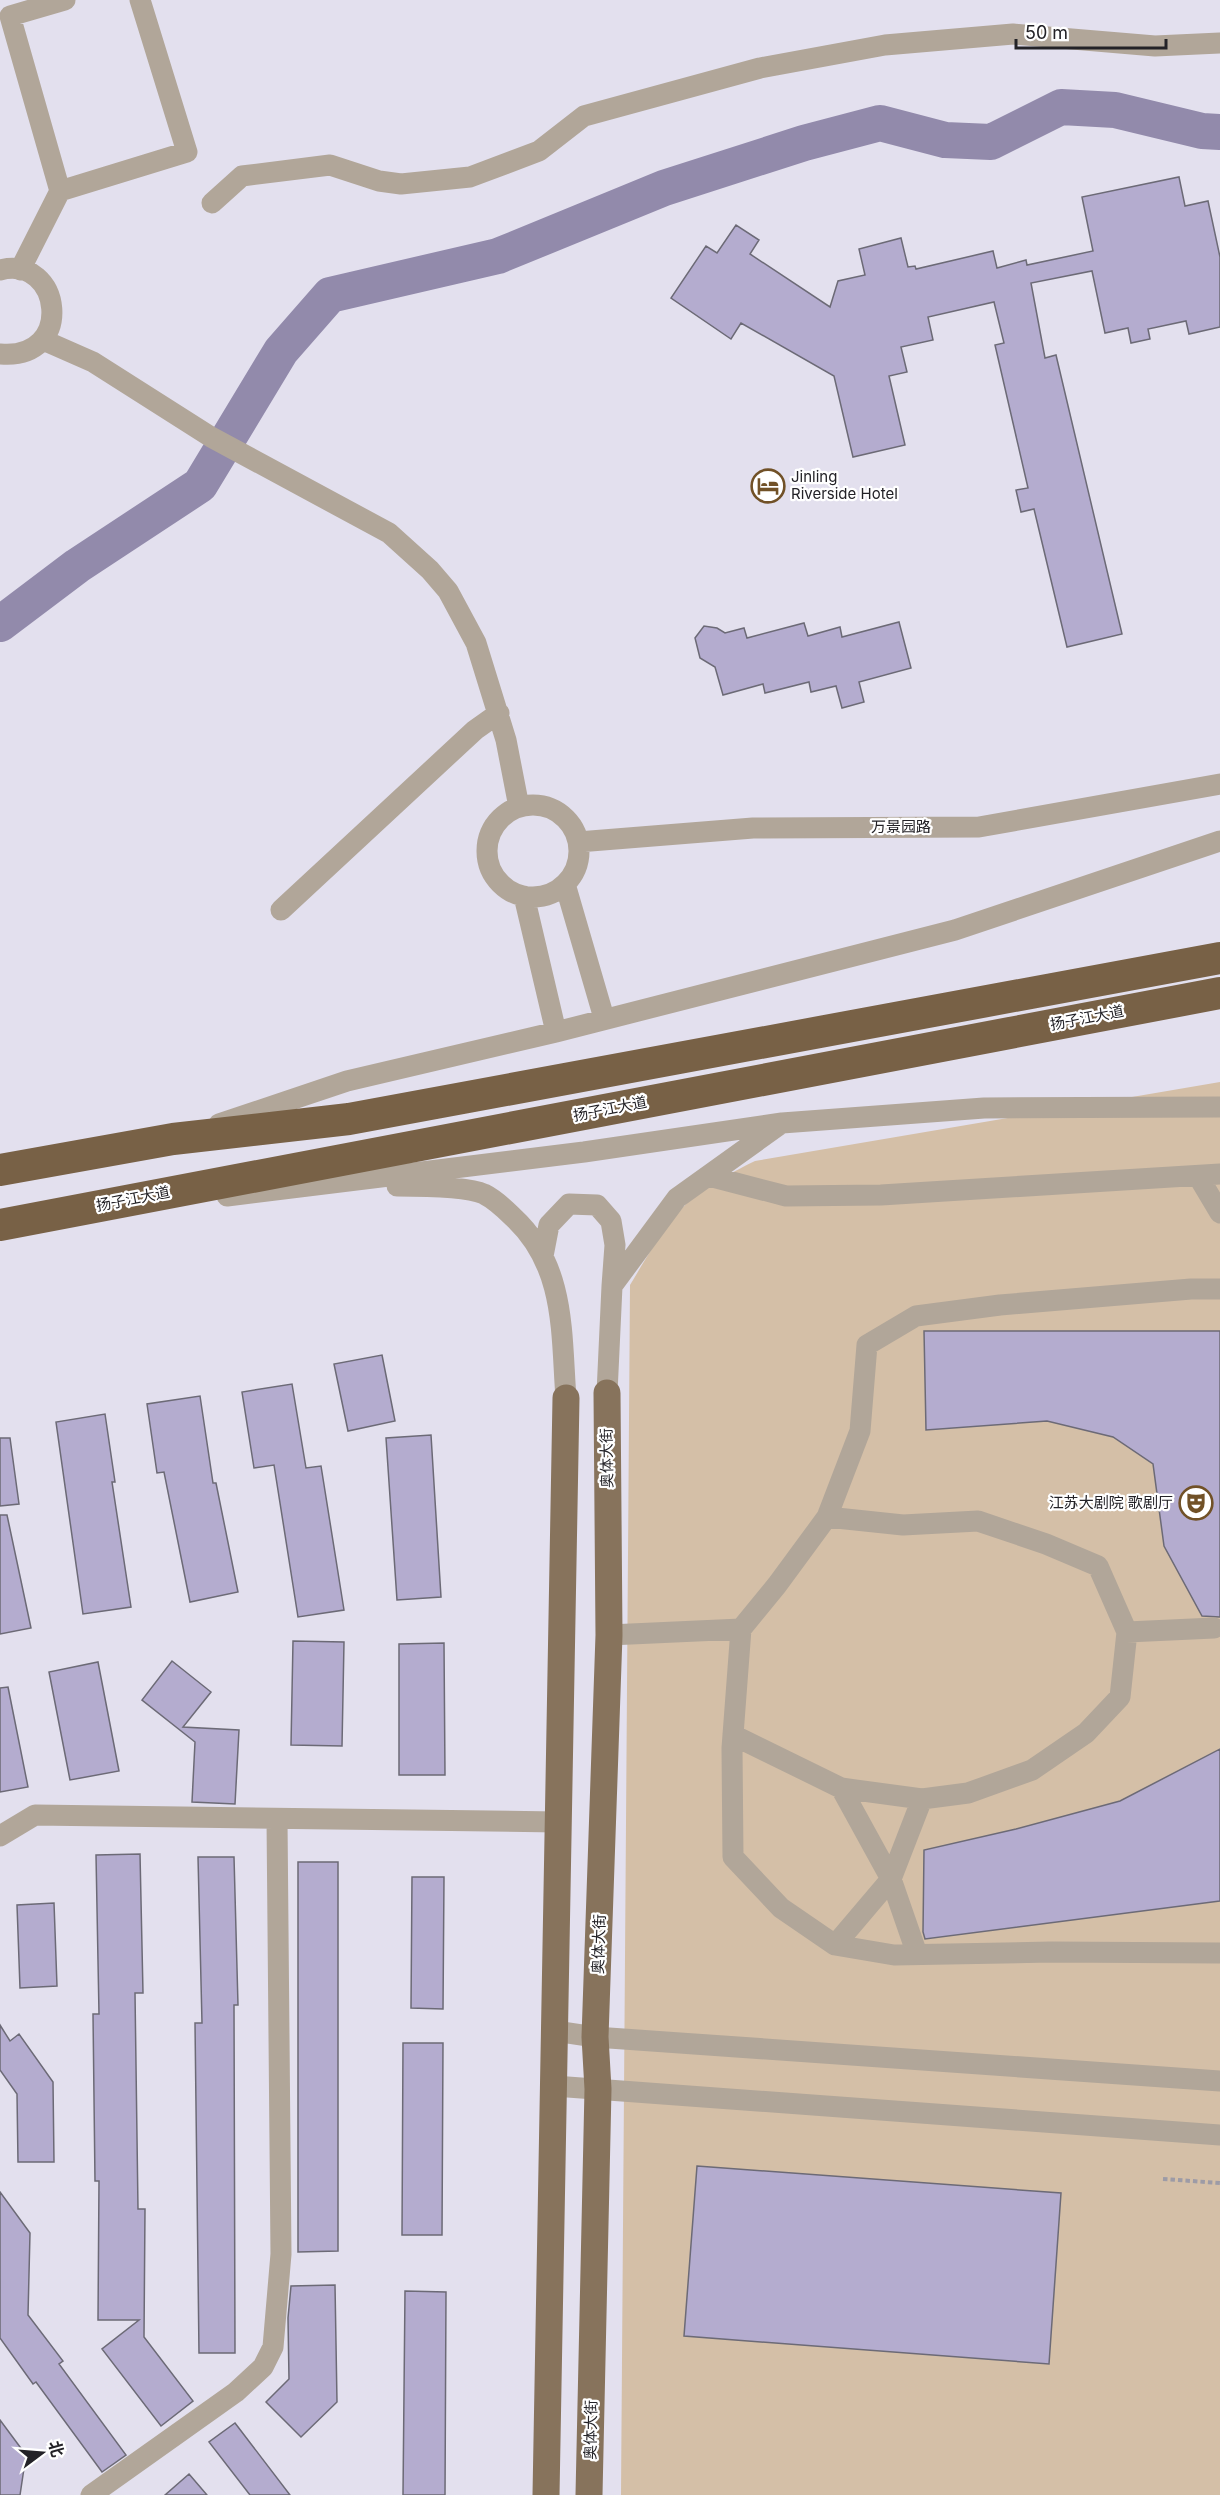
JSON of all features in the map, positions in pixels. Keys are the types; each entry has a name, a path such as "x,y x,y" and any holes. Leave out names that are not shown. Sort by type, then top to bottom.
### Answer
{"highway":[{"path":"0,1170 173,1139 348,1119 1220,958"},
{"name":"扬子江大道","path":"0,1225 1220,993"}],"main road":[{"name":"奥体大街","path":"589,2495 598,2089 595,2037 609,1635 607,1393"},
{"path":"546,2495 566,1398"}],"street":[{"path":"60,191 10,16 66,0"},
{"path":"0,354 23,352 43,340 50,327 53,312 51,298 44,285 33,275 10,270 60,191 187,152 140,0"},
{"path":"212,203 242,176 330,165 379,181 401,184 470,177 539,151 584,116 760,68 885,45 1012,34 1155,46 1220,43"},
{"path":"43,340 93,362 211,437 389,533 430,570 448,591 476,644 499,713 519,807"},
{"path":"281,910 475,730 499,713"},
{"name":"万景园路","path":"578,842 753,828 979,826 1220,784"},
{"path":"534,805 549,808 563,816 573,827 578,842 579,857 575,872 553,893 539,897 524,896 510,891 498,881 490,868 487,854 489,839 495,825 506,814 519,807 534,805"},
{"path":"173,1139 347,1081 556,1032 955,930 1220,842"},
{"path":"565,884 604,1018"},
{"path":"524,896 556,1032"},
{"path":"0,1225 584,1152 782,1123 984,1108 1220,1107"},
{"path":"612,1287 677,1198 782,1123"},
{"path":"709,1176 786,1196 881,1195 1220,1174"},
{"path":"1198,1176 1220,1213"},
{"path":"300,1186 434,1186 483,1194 525,1228 543,1256 558,1294 566,1398"},
{"path":"543,1256 549,1225 569,1204 597,1205 611,1221 615,1245 607,1393"},
{"path":"1220,1289 1191,1288 1000,1305 916,1316 867,1345 860,1431 827,1517 741,1629 733,1735 733,1857 781,1908 835,1945 894,1955 1052,1952 1220,1953"},
{"path":"733,1735 841,1788 922,1799 968,1793 1032,1770 1086,1733 1120,1697 1127,1632 1098,1566 1046,1544 978,1521 903,1525 827,1517"},
{"path":"1127,1632 1214,1628"},
{"path":"609,1635 741,1629"},
{"path":"841,1788 891,1879 917,1954"},
{"path":"835,1945 891,1879 922,1799"},
{"path":"0,1836 35,1815 558,1822"},
{"path":"91,2495 236,2392 263,2367 273,2347 281,2254 277,1819"},
{"path":"555,2031 595,2037 1220,2081"},
{"path":"554,2086 1220,2135"}],"path":[{"path":"1163,2179 1220,2183"}],"shaded area":[{"path":"1220,1082 1220,2495 621,2495 630,1285 659,1238 685,1205 716,1182 755,1161"}],"building":[{"path":"1179,177 1185,206 1208,201 1220,257 1220,327 1189,334 1186,321 1148,329 1150,339 1131,343 1128,328 1105,333 1092,271 1031,283 1045,358 1056,355 1122,634 1067,647 1034,509 1021,512 1016,490 1028,488 995,345 1004,343 994,302 928,317 933,340 901,347 907,372 889,376 905,445 853,457 834,376 741,323 731,339 671,298 706,246 717,253 736,225 759,240 750,254 830,307 838,281 865,275 859,249 901,238 908,267 915,266 916,269 993,251 997,268 1026,260 1027,265 1093,251 1082,197"},
{"path":"899,622 911,668 859,682 864,702 842,708 836,686 811,692 809,682 765,693 763,684 723,695 715,667 700,658 695,638 704,626 717,628 725,633 744,628 747,638 804,623 808,636 840,627 842,637"},
{"path":"924,1331 1220,1331 1220,1617 1202,1616 1164,1546 1153,1464 1113,1437 1047,1421 926,1430"},
{"path":"382,1355 395,1421 348,1431 334,1364"},
{"path":"292,1384 306,1468 321,1466 344,1610 298,1617 274,1465 254,1468 242,1392"},
{"path":"200,1396 213,1483 216,1483 238,1592 190,1602 164,1472 157,1473 147,1404"},
{"path":"105,1414 115,1482 112,1482 131,1607 83,1614 56,1422"},
{"path":"431,1435 441,1597 397,1600 386,1438"},
{"path":"0,1438 10,1438 19,1504 0,1506"},
{"path":"0,1515 7,1515 31,1628 0,1634"},
{"path":"293,1641 344,1642 342,1746 291,1745"},
{"path":"444,1643 445,1775 399,1775 399,1644"},
{"path":"172,1661 211,1692 183,1727 239,1730 235,1804 192,1802 195,1742 142,1700"},
{"path":"98,1662 119,1771 70,1780 49,1672"},
{"path":"8,1687 28,1787 0,1792 0,1688"},
{"path":"1220,1749 1220,1901 925,1939 923,1932 924,1850 1016,1829 1120,1801"},
{"path":"140,1854 143,1993 135,1993 138,2209 145,2209 144,2337 193,2401 161,2426 102,2349 139,2320 98,2320 99,2181 95,2181 93,2014 99,2014 96,1855"},
{"path":"198,1857 234,1857 238,2005 234,2005 235,2353 199,2353 195,2023 202,2023"},
{"path":"298,1862 338,1862 338,2251 298,2252"},
{"path":"412,1877 444,1877 443,2009 411,2008"},
{"path":"54,1903 57,1986 20,1988 17,1905"},
{"path":"0,2025 10,2041 19,2034 53,2082 54,2162 18,2162 17,2094 0,2070"},
{"path":"403,2043 443,2043 442,2235 402,2235"},
{"path":"697,2166 1061,2193 1049,2364 684,2336"},
{"path":"0,2192 30,2233 28,2315 63,2361 59,2364 126,2455 102,2472 36,2382 33,2384 0,2338"},
{"path":"335,2285 337,2402 301,2437 266,2402 289,2379 288,2318 291,2286"},
{"path":"405,2291 446,2292 445,2495 403,2495"},
{"path":"0,2420 26,2455 20,2495 0,2495"},
{"path":"235,2423 290,2495 250,2495 209,2442"},
{"path":"189,2474 207,2495 165,2495"}],"waterway":[{"path":"0,624 77,566 200,485 281,351 330,295 498,256 664,188 804,143 880,123 945,140 991,142 1061,107 1115,110 1202,131 1220,132"}],"place":[{"name":"Jinling Riverside Hotel","path":"768,486"},
{"name":"江苏大剧院 歌剧厅","path":"1196,1503"}]}
